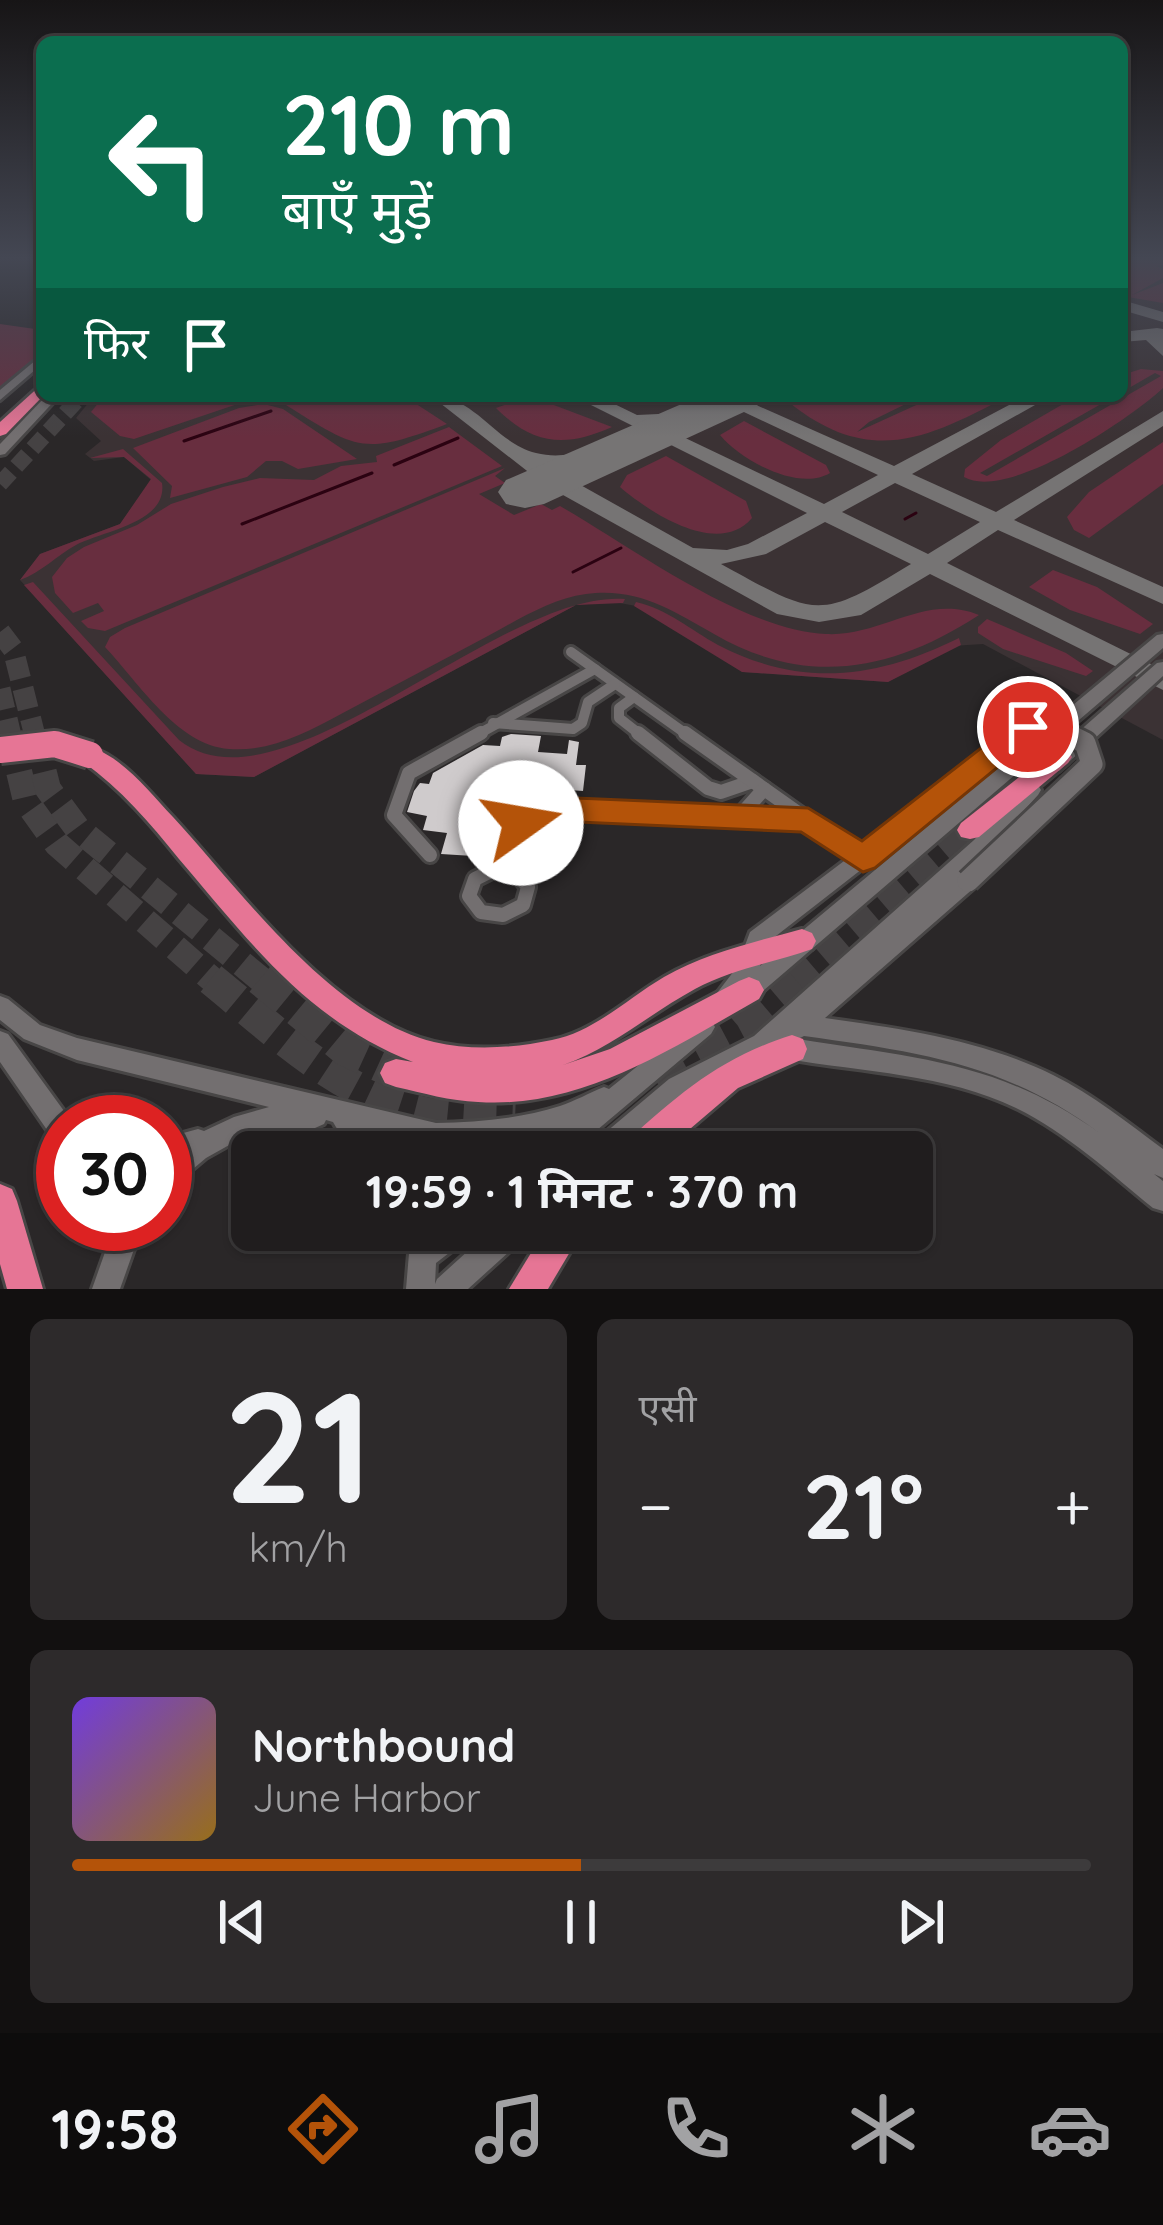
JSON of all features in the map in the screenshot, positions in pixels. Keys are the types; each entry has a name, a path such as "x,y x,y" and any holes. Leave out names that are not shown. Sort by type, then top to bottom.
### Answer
{"highway":[{"path":"0,414 36,380"},
{"path":"0,431 36,394"},
{"path":"0,750 40,744 80,750 112,770 305,980 385,1041 440,1059 500,1063 560,1052 589,1042 688,978 802,941"},
{"path":"970,830 1060,757"},
{"path":"396,1073 479,1088 563,1081 638,1052 749,990"},
{"path":"662,1131 721,1078 782,1037"},
{"path":"0,1202 25,1289"},
{"path":"527,1289 552,1251"}],"main road":[{"path":"0,397 36,364"},
{"path":"0,451 47,402"},
{"path":"577,1131 1163,639"},
{"path":"782,1037 981,845 1060,757 1163,668"},
{"path":"627,1131 678,1087 782,1037 968,880 1085,774 1092,764 1085,743 1052,726 1028,727 758,938 736,987 712,1010"},
{"path":"0,1006 32,1031 77,1049 436,1135 483,1136 530,1129 572,1116 637,1082"},
{"path":"782,1037 964,1055 1018,1071 1067,1096 1163,1165"},
{"path":"782,1037 1021,1098 1069,1126 1163,1198"},
{"path":"0,1042 38,1095"},
{"path":"192,1142 284,1115 329,1118 363,1131"},
{"path":"192,1152 237,1127"},
{"path":"106,1289 120,1251"},
{"path":"420,1289 424,1251"},
{"path":"447,1289 489,1251"}],"street":[{"path":"572,652 863,859"},
{"path":"430,855 394,818 404,781 413,769 595,669"},
{"path":"492,723 573,729 581,723 588,702 616,684"},
{"path":"634,697 619,708 619,718 708,788 721,792 758,785"},
{"path":"739,817 758,785"},
{"path":"508,869 517,828 545,809 808,820"}],"shaded area":[{"path":"1128,317 1163,317 1163,740 983,644 952,646 888,682 743,672 636,606 614,602 576,605 254,777 196,774 20,580 40,554 120,524 151,480 124,457 94,461 85,454 101,441 76,418 89,402 1128,402"},
{"path":"0,324 36,329 36,358 0,387"},
{"path":"1163,371 1163,388 1097,436 1037,468 984,482 964,477 965,469 1001,440 1067,402 1104,402 980,473 987,476 1116,402 1128,402 1128,395 1161,376 1155,373 1128,389 1128,373"},
{"path":"99,402 243,402 134,439 120,436 91,412"},
{"path":"413,402 447,424 397,441 363,443 330,432 286,405"},
{"path":"513,402 546,402 612,427 579,438 550,439 523,430 496,408"},
{"path":"910,402 857,432 923,402 996,402 926,434 874,440 820,423 791,404"},
{"path":"264,404 283,409 357,459 298,469 282,461 266,461 247,477 170,498 172,486 133,448 239,408"},
{"path":"744,421 826,465 830,473 803,479 755,463 720,435"},
{"path":"449,427 502,466 105,631 88,628 81,621 104,611 98,603 73,613 55,593 52,577 67,558 171,504 260,478 314,480 341,466 377,462 376,456"},
{"path":"1163,442 1163,484 1089,538 1074,530 1067,517 1089,492"},
{"path":"123,449 162,483 155,508 131,524 76,545 20,580 40,554 120,524 151,479 124,457 90,458"},
{"path":"666,456 746,501 752,518 721,534 703,532 666,518 620,487 627,475"},
{"path":"505,468 495,476 505,483 479,494 514,515 541,504 552,510 560,506 690,585 760,619 826,634 866,629 940,609 979,615 947,634 882,660 816,666 749,651 638,597 586,594 534,611 301,734 244,749 210,745 192,736 145,694 105,647 110,637 125,628"},
{"path":"1053,570 1097,587 1153,624 1140,634 1070,610 1029,587"},
{"path":"33,582 179,740 222,757 274,751 332,728 517,628 575,605 254,777 196,774 24,585"},
{"path":"636,602 749,659 810,673 870,669 959,638 961,645 888,682 742,672 634,606"},
{"path":"987,619 1066,653 1093,671 1086,676 1003,649 978,633"}],"building":[{"path":"541,736 538,752 567,754 569,740 579,742 576,765 586,765 583,791 515,786 510,808 485,806 473,856 441,854 447,833 423,830 427,816 407,812 414,791 420,783 429,784 433,773 483,745 500,746 502,737"}],"waterway":[{"path":"184,441 271,411"},
{"path":"394,465 458,438"},
{"path":"242,524 372,473"},
{"path":"905,519 916,513"},
{"path":"573,572 621,548"}],"taxiway":[{"path":"1128,336 1157,333 1154,342 1163,351"},
{"path":"449,402 553,480 775,604 819,614 841,612 863,605 929,564"},
{"path":"595,402 824,513"},
{"path":"733,402 895,475"},
{"path":"895,475 1030,402"},
{"path":"640,420 695,416"},
{"path":"997,521 1163,417"},
{"path":"530,459 563,464 603,458"},
{"path":"824,513 895,475"},
{"path":"895,475 997,521"},
{"path":"696,555 728,557 757,549 824,513"},
{"path":"824,513 929,564"},
{"path":"929,564 997,521"},
{"path":"997,521 1163,596"},
{"path":"929,564 986,591"},
{"path":"971,583 1163,681"}],"runway":[{"path":"525,492 727,402"}],"tunnel":[{"path":"0,484 75,402"},
{"path":"0,632 13,649 35,736"},
{"path":"0,689 11,736"},
{"path":"10,733 26,801 57,844 215,982"},
{"path":"34,733 48,789 77,828 264,982"},
{"path":"792,982 970,830"},
{"path":"211,979 317,1064 375,1097 440,1116 515,1120"},
{"path":"260,979 346,1050 396,1073"},
{"path":"652,1073 739,1027 795,979"}],"route":[{"path":"521,823 545,809 808,820 863,859 1028,727"}]}
